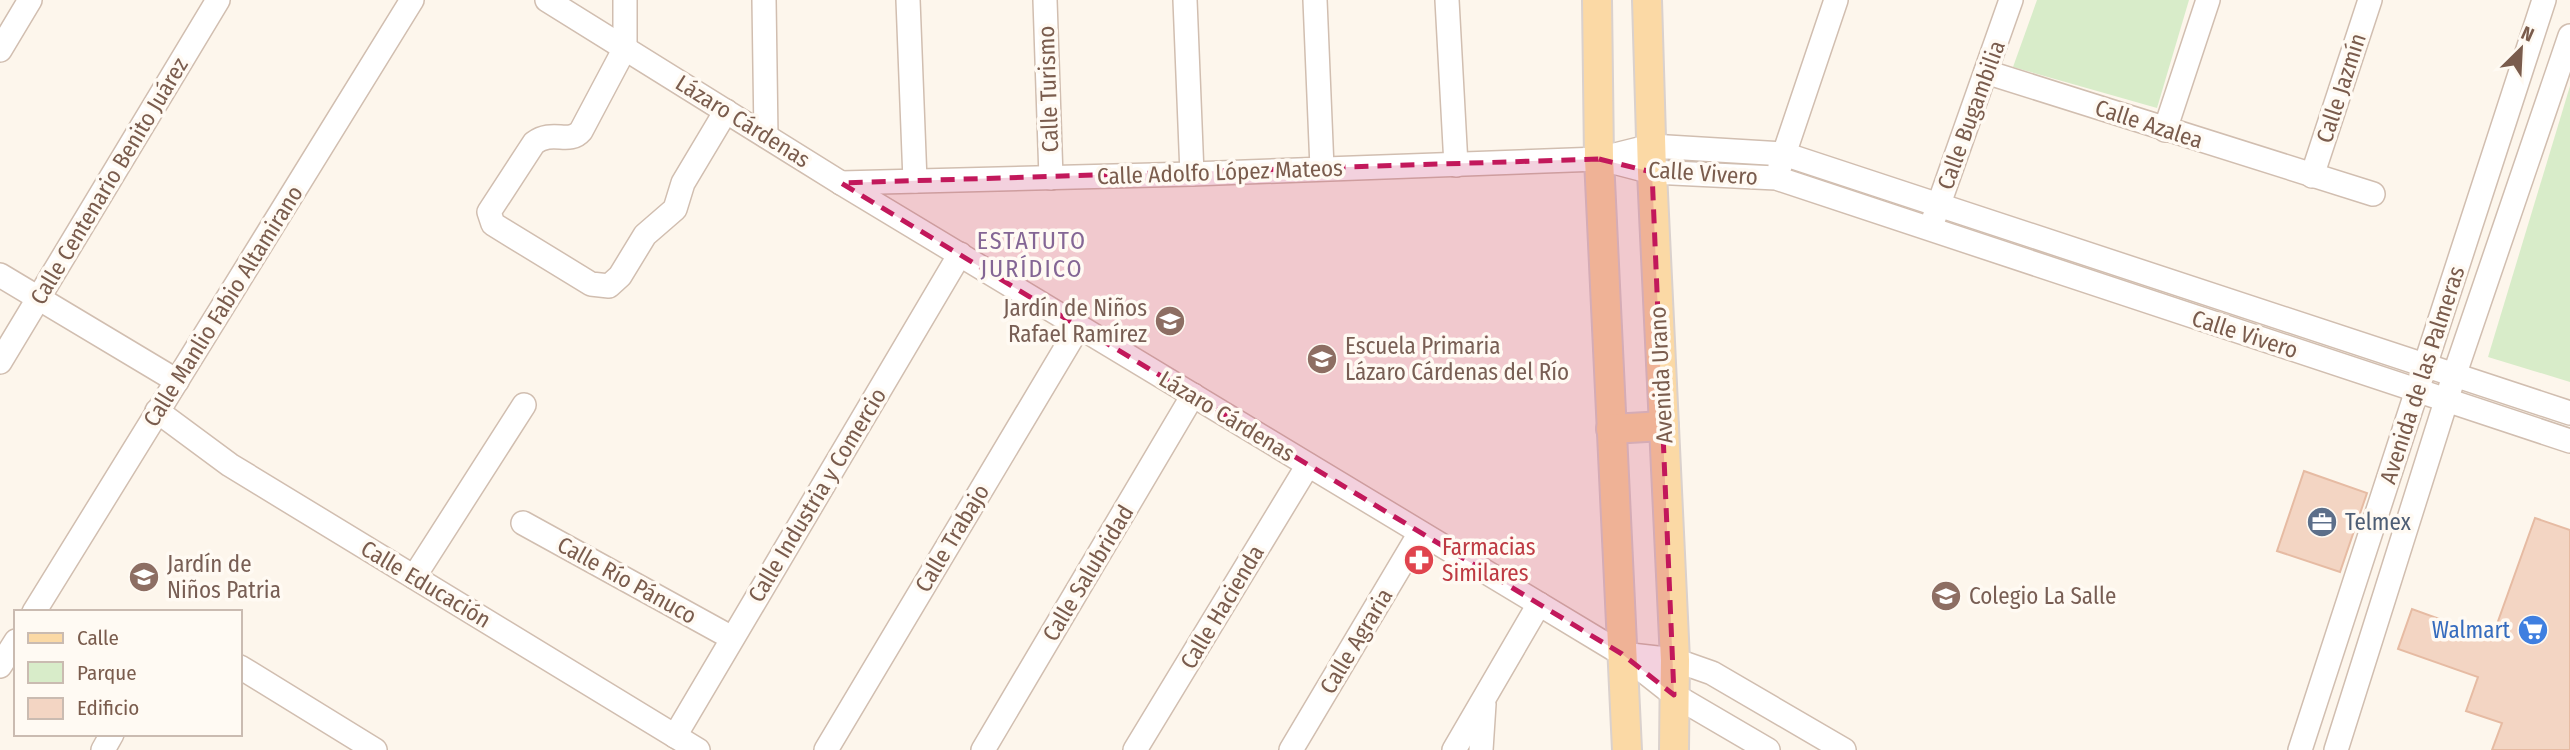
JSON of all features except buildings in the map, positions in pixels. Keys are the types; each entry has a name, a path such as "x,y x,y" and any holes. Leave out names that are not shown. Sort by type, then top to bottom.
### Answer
{"main road":[{"path":"1597,0 1599,159 1627,750"},
{"name":"Avenida Urano","path":"1647,0 1651,159 1675,660 1674,750"},
{"path":"1611,429 1664,426"}],"street":[{"path":"0,50 30,0"},
{"name":"Calle Centenario Benito Juárez","path":"0,362 218,0"},
{"name":"Calle Manlio Fabio Altamirano","path":"35,610 412,0"},
{"name":"Lázaro Cárdenas","path":"547,0 841,183 1622,654 1674,695 1768,750"},
{"path":"625,0 625,48 581,131 571,138 543,136 534,143 489,212 493,225 591,284 609,286 620,276 645,235 675,209 683,183 726,111"},
{"path":"764,0 766,136"},
{"path":"908,0 915,181"},
{"name":"Calle Turismo","path":"1045,0 1051,177"},
{"path":"1185,0 1192,174"},
{"path":"1315,0 1322,168"},
{"path":"1447,0 1456,164"},
{"path":"1776,178 1836,0"},
{"name":"Calle Bugambilia","path":"1930,229 2011,0"},
{"path":"2165,130 2208,0"},
{"name":"Calle Jazmín","path":"2312,176 2370,0"},
{"name":"Avenida de las Palmeras","path":"2300,750 2544,0"},
{"name":"Avenida de las Palmeras","path":"2336,750 2454,376 2570,36"},
{"name":"Calle Azalea","path":"1986,72 2373,194"},
{"name":"Calle Vivero","path":"1599,159 1784,154 2570,413"},
{"name":"Calle Adolfo López Mateos","path":"841,183 1192,174 1599,159"},
{"name":"Calle Vivero","path":"1651,159 1776,178 2570,441"},
{"path":"2075,278 2083,253"},
{"name":"Calle Industria y Comercio","path":"675,736 960,254"},
{"path":"0,275 177,382"},
{"path":"2171,309 2179,285"},
{"name":"Calle Trabajo","path":"826,750 1079,326"},
{"name":"Calle Salubridad","path":"983,750 1193,395"},
{"path":"414,577 524,405"},
{"name":"Calle Educación","path":"157,411 230,465 698,750"},
{"name":"Calle Hacienda","path":"1135,750 1308,465"},
{"name":"Calle Río Pánuco","path":"523,523 732,638"},
{"name":"Calle Agraria","path":"1291,750 1420,533"},
{"path":"1454,750 1539,604"},
{"path":"0,666 14,644"},
{"path":"1622,654 1675,660 1712,673 1844,750"},
{"path":"242,668 375,750"},
{"path":"1481,750 1484,701"},
{"path":"2312,711 2345,722"}],"highlighted area":[{"path":"1599,159 1652,172 1674,695 1622,654 841,183"}],"green space":[{"path":"2037,0 2189,0 2157,108 2013,67"},
{"path":"2570,86 2570,382 2488,357"}],"place":[{"name":"Jardín de Niños Rafael Ramírez","path":"1170,321"},
{"name":"Escuela Primaria Lázaro Cárdenas del Río","path":"1322,359"},
{"name":"Telmex","path":"2322,522"},
{"name":"Farmacias Similares","path":"1419,560"},
{"name":"Jardín de Niños Patria","path":"144,577"},
{"name":"Colegio La Salle","path":"1946,596"},
{"name":"Walmart","path":"2533,630"}],"district":[{"name":"ESTATUTO JURÍDICO","path":"1032,255"}]}
